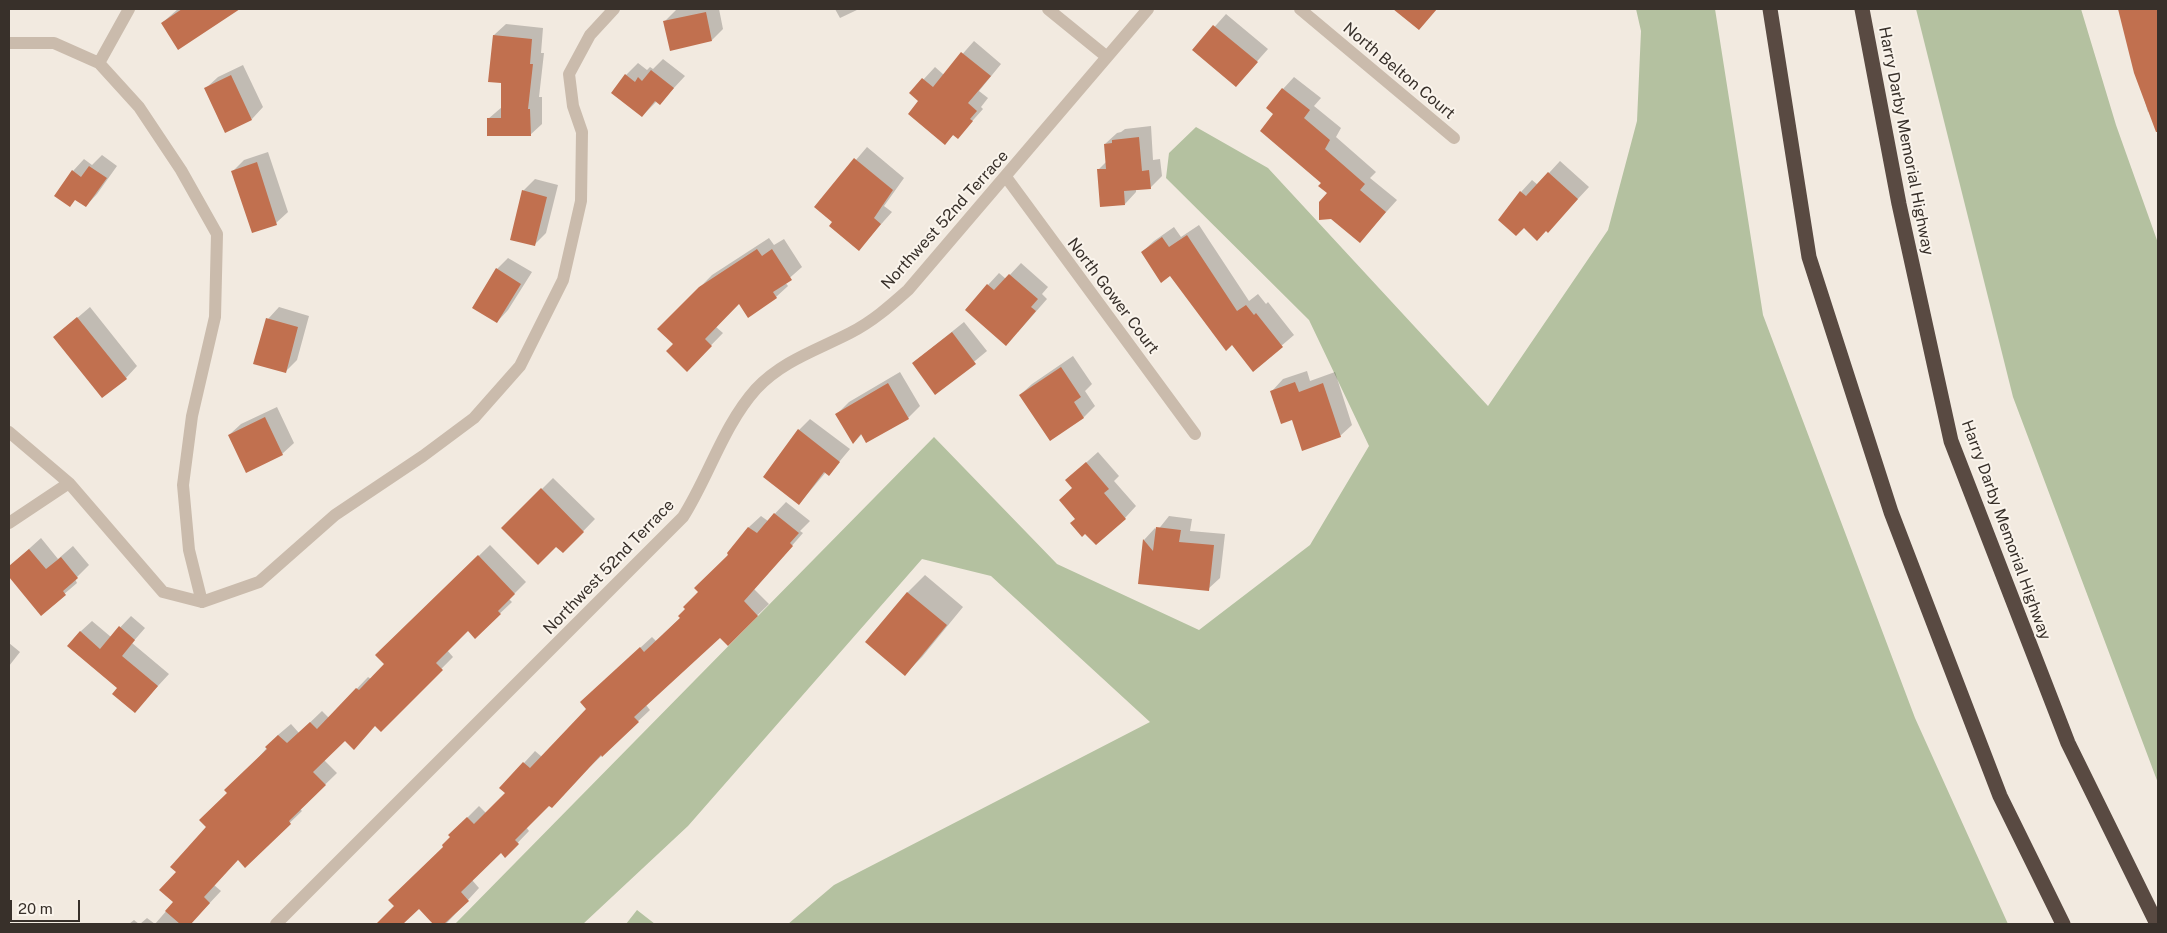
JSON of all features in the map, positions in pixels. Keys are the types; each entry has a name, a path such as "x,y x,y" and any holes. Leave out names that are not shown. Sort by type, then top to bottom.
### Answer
{"highway":[{"path":"1770,9 1809,257 1815,276 1891,512 2000,796 2063,924"},
{"name":"Harry Darby Memorial Highway","path":"1862,9 1898,204 1951,441 2068,743 2157,924"}],"street":[{"path":"100,63 129,9"},
{"path":"9,432 69,483 163,592 202,602 259,582 335,514 423,456 474,418 520,366 563,280 581,200 582,132 573,106 569,74 590,35 614,9"},
{"path":"1048,9 1107,57"},
{"name":"Northwest 52nd Terrace","path":"276,924 683,518 696,496 725,434 757,388 779,370 802,355 851,333 880,315 908,290 1148,9"},
{"name":"North Belton Court","path":"1300,9 1454,138"},
{"path":"9,43 54,43 100,63 139,107 181,170 217,234 215,317 192,416 183,485 189,550 202,602"},
{"name":"North Gower Court","path":"1006,177 1195,434"},
{"path":"9,523 69,483"}],"green space":[{"path":"1636,9 1715,9 1763,315 1915,718 2008,924 788,924 834,885 1150,722 991,576 922,559 688,826 583,924 455,924 934,437 1057,564 1199,630 1310,545 1369,446 1309,320 1166,178 1169,153 1196,127 1268,168 1488,406 1608,230 1637,121 1641,31"},
{"path":"1916,9 2081,9 2116,125 2158,243 2158,783 2013,397"},
{"path":"637,910 655,924 626,924"}],"building":[{"path":"182,9 240,9 178,50 161,23"},
{"path":"1393,9 1437,9 1419,30"},
{"path":"2118,9 2158,9 2158,132 2156,132 2134,73"},
{"path":"706,12 712,41 670,51 663,21"},
{"path":"1213,25 1258,62 1236,87 1192,50"},
{"path":"493,35 532,39 530,64 533,64 528,109 530,109 531,136 487,136 487,118 501,118 501,83 488,82"},
{"path":"961,52 991,76 968,103 977,111 970,119 973,121 958,139 953,135 945,145 908,114 918,101 909,93 922,78 933,87"},
{"path":"651,70 674,88 660,105 655,101 642,117 611,93 625,74 635,82 638,77 642,81"},
{"path":"231,75 252,120 225,133 204,88"},
{"path":"1282,88 1310,110 1304,118 1330,140 1325,149 1365,184 1360,190 1386,212 1360,243 1331,219 1319,220 1319,202 1327,193 1318,186 1321,183 1260,131 1273,114 1266,108"},
{"path":"1139,137 1142,171 1149,170 1151,189 1124,191 1125,205 1100,207 1097,169 1106,169 1104,144 1112,143 1112,140"},
{"path":"854,158 893,190 874,218 881,224 859,251 829,226 832,222 814,207"},
{"path":"257,162 277,225 252,233 231,171"},
{"path":"89,166 107,178 86,207 75,200 70,207 54,196 72,170 81,177"},
{"path":"1548,172 1578,199 1548,233 1546,231 1537,241 1524,228 1516,236 1498,220 1520,191 1526,196"},
{"path":"522,190 547,197 535,246 510,240"},
{"path":"1187,235 1237,311 1246,305 1254,315 1256,313 1283,347 1253,372 1232,345 1226,351 1170,276 1161,283 1141,252 1162,237 1169,247"},
{"path":"757,249 762,256 772,249 792,280 773,292 777,298 748,318 739,304 705,339 712,346 687,372 666,351 673,344 657,329 699,287"},
{"path":"496,268 521,284 497,323 472,308"},
{"path":"1009,274 1038,299 1031,307 1036,311 1006,346 965,310 987,284 994,290"},
{"path":"77,317 127,379 102,398 53,337"},
{"path":"266,318 298,327 286,373 253,364"},
{"path":"952,332 976,364 935,395 912,363"},
{"path":"1061,367 1081,397 1074,402 1084,418 1050,441 1019,395"},
{"path":"1295,382 1299,392 1323,383 1341,437 1302,451 1292,420 1281,424 1270,391"},
{"path":"888,383 909,419 866,443 861,434 853,444 835,414"},
{"path":"265,417 283,455 246,473 228,435"},
{"path":"798,429 840,462 829,476 824,472 799,505 763,477"},
{"path":"1086,462 1109,489 1104,493 1126,519 1096,545 1085,534 1082,537 1070,523 1075,519 1059,500 1072,488 1065,480"},
{"path":"541,488 584,532 563,553 556,547 538,565 501,528"},
{"path":"774,513 799,533 790,543 793,546 744,601 758,616 728,646 720,638 634,717 639,722 602,757 601,755 552,808 549,806 515,840 519,844 505,858 501,853 461,892 469,901 444,924 433,924 419,909 403,924 376,924 394,906 388,900 443,847 442,845 450,837 448,835 467,817 474,824 505,793 499,788 523,762 530,768 586,709 580,702 640,647 644,652 680,618 678,616 685,609 683,607 698,592 694,588 728,555 727,553 748,527 757,533"},
{"path":"1156,527 1181,530 1179,542 1214,545 1209,591 1138,584 1143,539 1153,551"},
{"path":"29,549 46,569 61,557 78,578 63,591 66,595 41,616 9,577 9,566"},
{"path":"478,555 515,594 498,611 501,614 475,639 468,631 436,663 443,670 381,732 375,726 354,750 345,741 313,772 326,785 289,821 291,824 245,868 238,860 204,897 210,903 191,924 180,924 165,911 173,902 159,890 176,872 170,867 206,827 199,820 227,793 224,790 267,749 265,747 278,735 287,743 310,722 317,729 356,688 359,690 384,664 375,655"},
{"path":"907,592 947,625 905,676 865,642"},
{"path":"119,626 135,640 122,656 158,686 135,713 112,694 117,688 67,646 80,631 100,649"}]}
